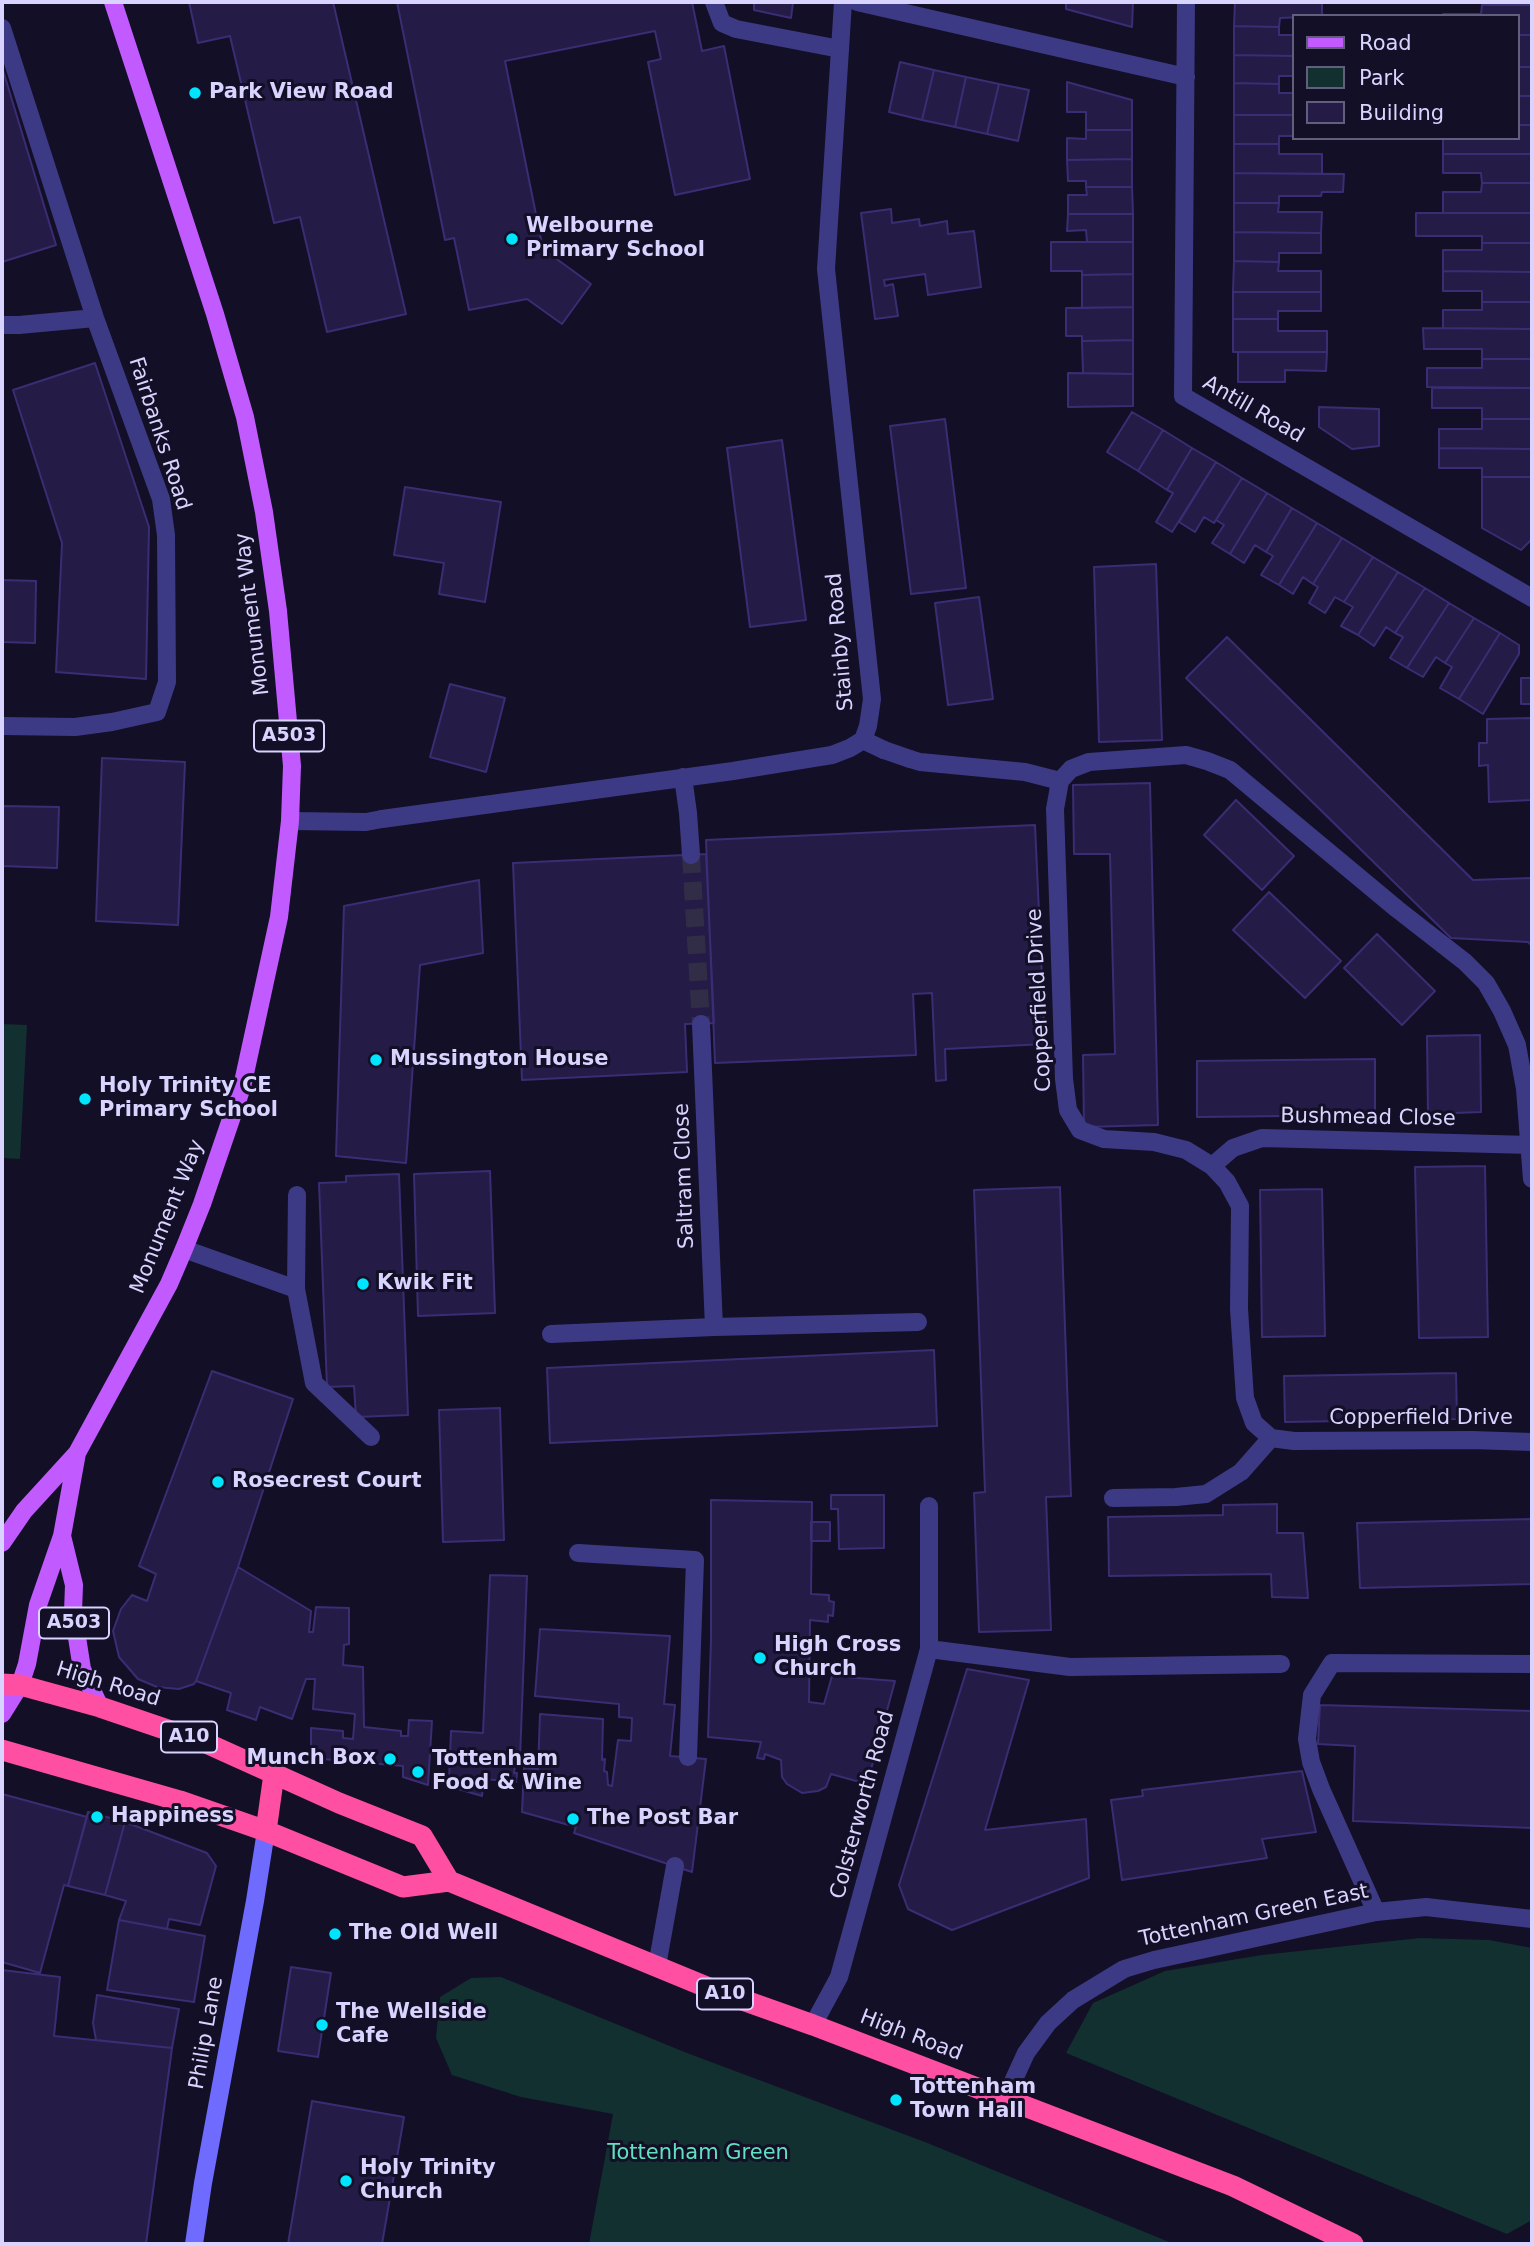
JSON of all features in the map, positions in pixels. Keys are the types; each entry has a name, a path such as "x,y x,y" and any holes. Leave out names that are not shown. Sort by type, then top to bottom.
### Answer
{"highway":[{"name":"High Road","path":"11,1684 100,1707 206,1743 339,1803 422,1836 449,1881"},
{"name":"High Road","path":"2,1751 180,1801 266,1830 403,1887 449,1881 709,1988 813,2025 1233,2186 1353,2244"},
{"path":"266,1830 274,1774"}],"main road":[{"name":"Monument Way","path":"2,1542 24,1511 77,1453 169,1284 202,1204 242,1087 279,917 290,821 292,766 278,611 264,512 244,417 215,314 113,2"},
{"name":"Monument Way","path":"2,1714 11,1684 27,1664 38,1605 62,1535 77,1453"},
{"path":"2,1517 24,1511"},
{"name":"A503","path":"62,1535 74,1585 73,1612 82,1669 100,1707"},
{"name":"Philip Lane","path":"194,2244 266,1830"}],"street":[{"path":"714,2 722,23 736,29 840,50"},
{"name":"Stainby Road","path":"290,821 382,820 832,755 863,740 869,726 872,699 826,269 843,2"},
{"path":"857,2 1186,77"},
{"name":"Antill Road","path":"1186,2 1183,396 1532,598"},
{"name":"Fairbanks Road","path":"2,28 95,318 161,499 166,535 167,682 157,712 75,727 2,726"},
{"path":"2,325 95,318"},
{"path":"863,740 920,762 1025,772 1060,781 1071,769 1089,762 1186,755 1230,769 1397,909 1465,962 1486,983 1517,1045 1525,1088 1532,1179"},
{"path":"682,777 691,855"},
{"name":"Copperfield Drive","path":"1060,781 1055,809 1064,1071 1068,1110 1080,1130 1104,1139 1154,1142 1186,1150 1212,1166 1227,1182 1240,1206 1239,1309 1245,1398 1254,1423 1271,1438 1294,1441 1532,1442"},
{"name":"Saltram Close","path":"701,1024 714,1327"},
{"name":"Bushmead Close","path":"1212,1166 1233,1148 1262,1138 1531,1145"},
{"path":"297,1195 296,1289 314,1383 371,1437"},
{"path":"184,1249 296,1289"},
{"path":"551,1334 918,1322"},
{"path":"1113,1498 1206,1494 1241,1472 1271,1438"},
{"name":"Colsterworth Road","path":"813,2025 839,1977 929,1649 929,1506"},
{"path":"578,1553 695,1560 688,1758"},
{"path":"929,1649 1070,1667 1281,1664"},
{"path":"1376,1912 1311,1762 1307,1739 1312,1695 1332,1663 1532,1664"},
{"path":"657,1966 675,1866"},
{"name":"Tottenham Green East","path":"1005,2099 1027,2053 1048,2023 1073,2000 1124,1969 1176,1955 1376,1912 1426,1907 1532,1919"}],"green space":[{"path":"2,1024 27,1025 20,1159 2,1158"},
{"path":"1420,1938 1489,1940 1532,1948 1532,2220 1507,2234 1066,2053 1093,2003 1165,1971 1262,1955"},
{"name":"Tottenham Green","path":"501,1977 687,2053 925,2142 1174,2244 589,2244 613,2114 521,2097 452,2075 436,2038 440,1997 471,1978"}],"building":[{"path":"189,2 333,2 406,314 327,332 300,217 274,223 230,36 198,43"},
{"path":"397,2 692,2 702,51 724,46 750,179 675,195 648,62 661,59 655,31 505,61 543,249 591,284 562,324 527,299 469,310 454,238 445,240"},
{"path":"754,2 793,2 791,18 754,10"},
{"path":"1066,2 1133,2 1132,27 1066,9"},
{"path":"1235,2 1322,2 1322,14 1292,14 1292,17 1280,18 1279,27 1234,26"},
{"path":"1482,2 1531,2 1531,5 1482,5"},
{"path":"1482,5 1531,5 1531,35 1520,35 1520,14 1481,14"},
{"path":"1234,26 1279,27 1279,35 1292,35 1292,56 1234,55"},
{"path":"1520,35 1531,35 1531,67 1520,67"},
{"path":"1234,55 1292,56 1292,76 1279,76 1279,84 1234,83"},
{"path":"900,62 934,70 922,120 889,112"},
{"path":"2,67 56,245 2,262"},
{"path":"1520,67 1531,67 1531,96 1520,96"},
{"path":"934,70 966,77 955,127 922,120"},
{"path":"966,77 999,84 987,134 955,127"},
{"path":"1067,82 1132,100 1132,130 1086,130 1086,112 1067,112"},
{"path":"1234,83 1279,84 1279,93 1292,93 1292,115 1234,115"},
{"path":"999,84 1029,90 1018,141 987,134"},
{"path":"1520,96 1531,96 1531,125 1520,125"},
{"path":"1234,115 1292,115 1292,136 1279,136 1279,144 1234,144"},
{"path":"1520,125 1531,125 1531,154 1443,154 1443,140 1520,140"},
{"path":"1086,130 1132,130 1132,159 1067,160 1067,138 1086,139"},
{"path":"1234,144 1279,144 1279,154 1322,154 1322,174 1234,173"},
{"path":"1443,154 1531,154 1531,183 1482,183 1481,173 1443,173"},
{"path":"1132,159 1132,187 1086,187 1086,181 1068,181 1067,160"},
{"path":"1234,173 1344,174 1343,192 1322,192 1321,196 1279,196 1279,203 1234,203"},
{"path":"1482,183 1531,183 1531,213 1443,213 1443,192 1481,192"},
{"path":"1086,187 1132,187 1133,214 1068,214 1068,195 1087,195"},
{"path":"1234,203 1279,203 1278,212 1322,212 1321,233 1234,232"},
{"path":"891,209 892,223 919,219 920,226 947,221 948,234 974,231 981,287 928,295 925,274 884,280 885,286 893,284 898,316 875,319 861,213"},
{"path":"1416,213 1531,213 1531,243 1482,243 1482,236 1416,236"},
{"path":"1068,214 1133,214 1133,242 1087,242 1086,230 1067,231"},
{"path":"1234,232 1321,233 1321,253 1279,253 1279,262 1234,261"},
{"path":"1051,242 1133,242 1133,274 1082,275 1082,271 1051,271"},
{"path":"1482,243 1531,243 1531,272 1443,271 1443,250 1482,250"},
{"path":"1234,261 1279,262 1278,271 1321,271 1321,292 1233,292"},
{"path":"1443,271 1531,272 1531,302 1482,302 1482,291 1443,291"},
{"path":"1133,274 1133,307 1082,308 1082,275"},
{"path":"1233,292 1321,292 1321,311 1278,311 1278,319 1233,319"},
{"path":"1482,302 1531,302 1531,329 1443,328 1443,310 1482,310"},
{"path":"1133,307 1133,340 1082,341 1082,336 1066,336 1066,308"},
{"path":"1233,319 1278,319 1278,331 1327,331 1327,352 1233,352"},
{"path":"1423,328 1531,329 1531,359 1482,359 1482,349 1424,349"},
{"path":"1133,340 1133,374 1083,373 1082,341"},
{"path":"1238,352 1327,352 1326,371 1285,370 1285,382 1238,382"},
{"path":"1482,359 1531,359 1531,388 1427,387 1427,368 1482,368"},
{"path":"95,363 149,527 146,679 56,672 62,543 13,390"},
{"path":"1068,373 1133,374 1133,406 1068,407"},
{"path":"1432,388 1531,388 1531,419 1482,419 1482,408 1432,408"},
{"path":"1319,407 1379,409 1379,446 1352,449 1319,427"},
{"path":"1132,412 1163,430 1138,471 1107,452"},
{"path":"945,419 966,588 911,594 890,426"},
{"path":"1482,419 1531,419 1531,449 1439,448 1439,429 1482,429"},
{"path":"1163,430 1192,448 1167,490 1138,471"},
{"path":"782,440 806,620 750,627 727,448"},
{"path":"1192,448 1216,462 1172,532 1156,522 1173,493 1167,490"},
{"path":"1439,448 1531,449 1531,477 1482,477 1482,468 1439,468"},
{"path":"1216,462 1242,478 1214,523 1204,517 1195,532 1179,522"},
{"path":"1482,477 1531,477 1531,540 1521,550 1482,528"},
{"path":"1242,478 1267,493 1230,554 1212,543 1224,525 1216,520"},
{"path":"405,487 501,502 485,602 439,594 444,563 394,555"},
{"path":"1267,493 1292,508 1266,552 1255,545 1244,563 1230,554"},
{"path":"1292,508 1317,523 1279,585 1261,575 1273,556 1266,552"},
{"path":"1317,523 1342,538 1313,584 1303,577 1293,594 1279,585"},
{"path":"1342,538 1373,557 1344,602 1335,597 1325,613 1309,603 1318,587 1313,584"},
{"path":"1373,557 1398,572 1358,635 1341,626 1353,607 1344,602"},
{"path":"1156,564 1162,740 1099,742 1094,567"},
{"path":"1398,572 1425,588 1395,633 1386,627 1374,646 1358,635"},
{"path":"2,580 36,581 35,643 2,642"},
{"path":"1425,588 1449,603 1407,668 1390,658 1403,637 1395,633"},
{"path":"979,597 993,699 948,705 935,603"},
{"path":"1449,603 1474,618 1445,663 1436,657 1423,677 1407,668"},
{"path":"1474,618 1500,633 1459,699 1440,688 1452,667 1445,663"},
{"path":"1500,633 1519,645 1519,654 1483,714 1459,699"},
{"path":"1227,637 1473,880 1532,878 1532,946 1528,942 1451,938 1186,678"},
{"path":"1521,678 1532,678 1532,704 1521,704"},
{"path":"450,684 505,698 486,772 430,757"},
{"path":"1532,718 1532,800 1489,802 1488,765 1479,766 1479,743 1487,743 1487,719"},
{"path":"102,758 185,762 178,925 96,921"},
{"path":"1150,783 1158,1125 1084,1127 1083,1055 1115,1054 1110,854 1074,854 1073,785"},
{"path":"1236,800 1294,856 1262,890 1204,835"},
{"path":"2,806 59,807 57,868 2,866"},
{"path":"1035,825 1045,1044 945,1049 946,1080 936,1081 932,993 913,994 916,1055 715,1063 706,840"},
{"path":"706,854 714,1023 685,1024 687,1072 522,1080 513,863"},
{"name":"Mussington House","path":"479,880 483,953 420,965 406,1163 336,1156 344,906"},
{"path":"1269,892 1341,961 1305,998 1233,930"},
{"path":"1377,934 1435,991 1402,1025 1344,968"},
{"path":"1480,1035 1481,1112 1428,1114 1427,1036"},
{"path":"1375,1059 1375,1115 1197,1117 1197,1061"},
{"path":"1485,1166 1488,1337 1419,1338 1415,1167"},
{"path":"490,1171 495,1313 418,1316 414,1174"},
{"name":"Kwik Fit","path":"399,1174 408,1415 356,1417 354,1386 327,1387 319,1183 346,1182 346,1176"},
{"path":"1060,1187 1071,1496 1046,1497 1051,1630 979,1632 974,1493 985,1492 974,1190"},
{"path":"1322,1189 1325,1336 1262,1337 1260,1190"},
{"path":"934,1350 937,1426 550,1443 547,1368"},
{"name":"Rosecrest Court","path":"212,1371 293,1399 238,1567 196,1681 179,1689 157,1687 138,1679 119,1657 113,1631 121,1609 132,1595 147,1601 156,1574 139,1566"},
{"path":"1456,1373 1457,1419 1285,1422 1284,1376"},
{"path":"500,1408 504,1540 443,1542 439,1410"},
{"path":"831,1495 884,1495 884,1548 839,1549 838,1509 831,1509"},
{"name":"High Cross Church","path":"711,1500 812,1502 811,1594 829,1595 829,1601 834,1602 833,1616 828,1615 828,1622 810,1620 809,1702 824,1704 832,1676 895,1681 867,1784 831,1774 826,1787 802,1793 787,1784 782,1777 781,1760 765,1754 764,1759 757,1758 761,1742 708,1737"},
{"path":"1277,1504 1277,1533 1303,1533 1308,1598 1272,1597 1271,1574 1109,1576 1108,1517 1223,1515 1223,1505"},
{"path":"1532,1519 1532,1584 1360,1588 1357,1523"},
{"path":"811,1522 830,1522 830,1541 811,1541"},
{"path":"238,1567 311,1611 309,1632 313,1632 316,1607 349,1608 349,1644 344,1645 343,1665 363,1667 364,1727 401,1731 401,1736 408,1736 409,1720 432,1721 428,1785 403,1777 403,1766 311,1758 311,1728 343,1731 343,1738 353,1739 355,1714 313,1709 315,1679 306,1679 292,1719 260,1707 256,1720 227,1710 231,1693 196,1681"},
{"path":"490,1575 527,1576 520,1758 516,1758 516,1782 484,1779 482,1796 455,1788 449,1780 451,1731 483,1733"},
{"path":"540,1629 670,1636 664,1704 675,1705 670,1756 706,1759 692,1872 574,1833 576,1827 522,1812 524,1768 538,1769 540,1714 603,1719 602,1760 605,1759 604,1771 607,1772 608,1785 612,1786 618,1740 631,1741 632,1718 619,1717 619,1704 535,1696"},
{"path":"967,1669 1029,1680 985,1830 1086,1819 1089,1878 952,1930 908,1909 899,1885"},
{"path":"1320,1705 1532,1711 1532,1828 1353,1821 1355,1746 1318,1744"},
{"path":"1302,1771 1316,1832 1262,1839 1267,1858 1122,1880 1111,1800 1143,1796 1142,1790"},
{"path":"2,1794 87,1817 68,1886 64,1885 40,1973 2,1962"},
{"path":"88,1812 125,1822 105,1895 68,1886"},
{"path":"125,1822 207,1853 216,1866 200,1925 169,1919 167,1929 119,1920 126,1901 105,1895"},
{"path":"119,1920 205,1936 194,2002 107,1990"},
{"path":"291,1967 331,1973 318,2057 278,2051"},
{"path":"2,1970 60,1977 54,2036 172,2048 146,2244 2,2244"},
{"path":"97,1995 179,2009 172,2048 96,2040 93,2023"},
{"name":"Holy Trinity Church","path":"312,2101 404,2117 382,2244 288,2244"}],"tunnel":[{"path":"691,855 701,1024"}],"place":[{"name":"Park View Road","path":"195,93"},
{"name":"Welbourne Primary School","path":"512,239"},
{"name":"Mussington House","path":"376,1060"},
{"name":"Holy Trinity CE Primary School","path":"85,1099"},
{"name":"Kwik Fit","path":"363,1284"},
{"name":"Rosecrest Court","path":"218,1482"},
{"name":"High Cross Church","path":"760,1658"},
{"name":"Munch Box","path":"390,1759"},
{"name":"Tottenham Food & Wine","path":"418,1772"},
{"name":"Happiness","path":"97,1817"},
{"name":"The Post Bar","path":"573,1819"},
{"name":"The Old Well","path":"335,1934"},
{"name":"The Wellside Cafe","path":"322,2025"},
{"name":"Tottenham Town Hall","path":"896,2100"},
{"name":"Holy Trinity Church","path":"346,2181"}]}
